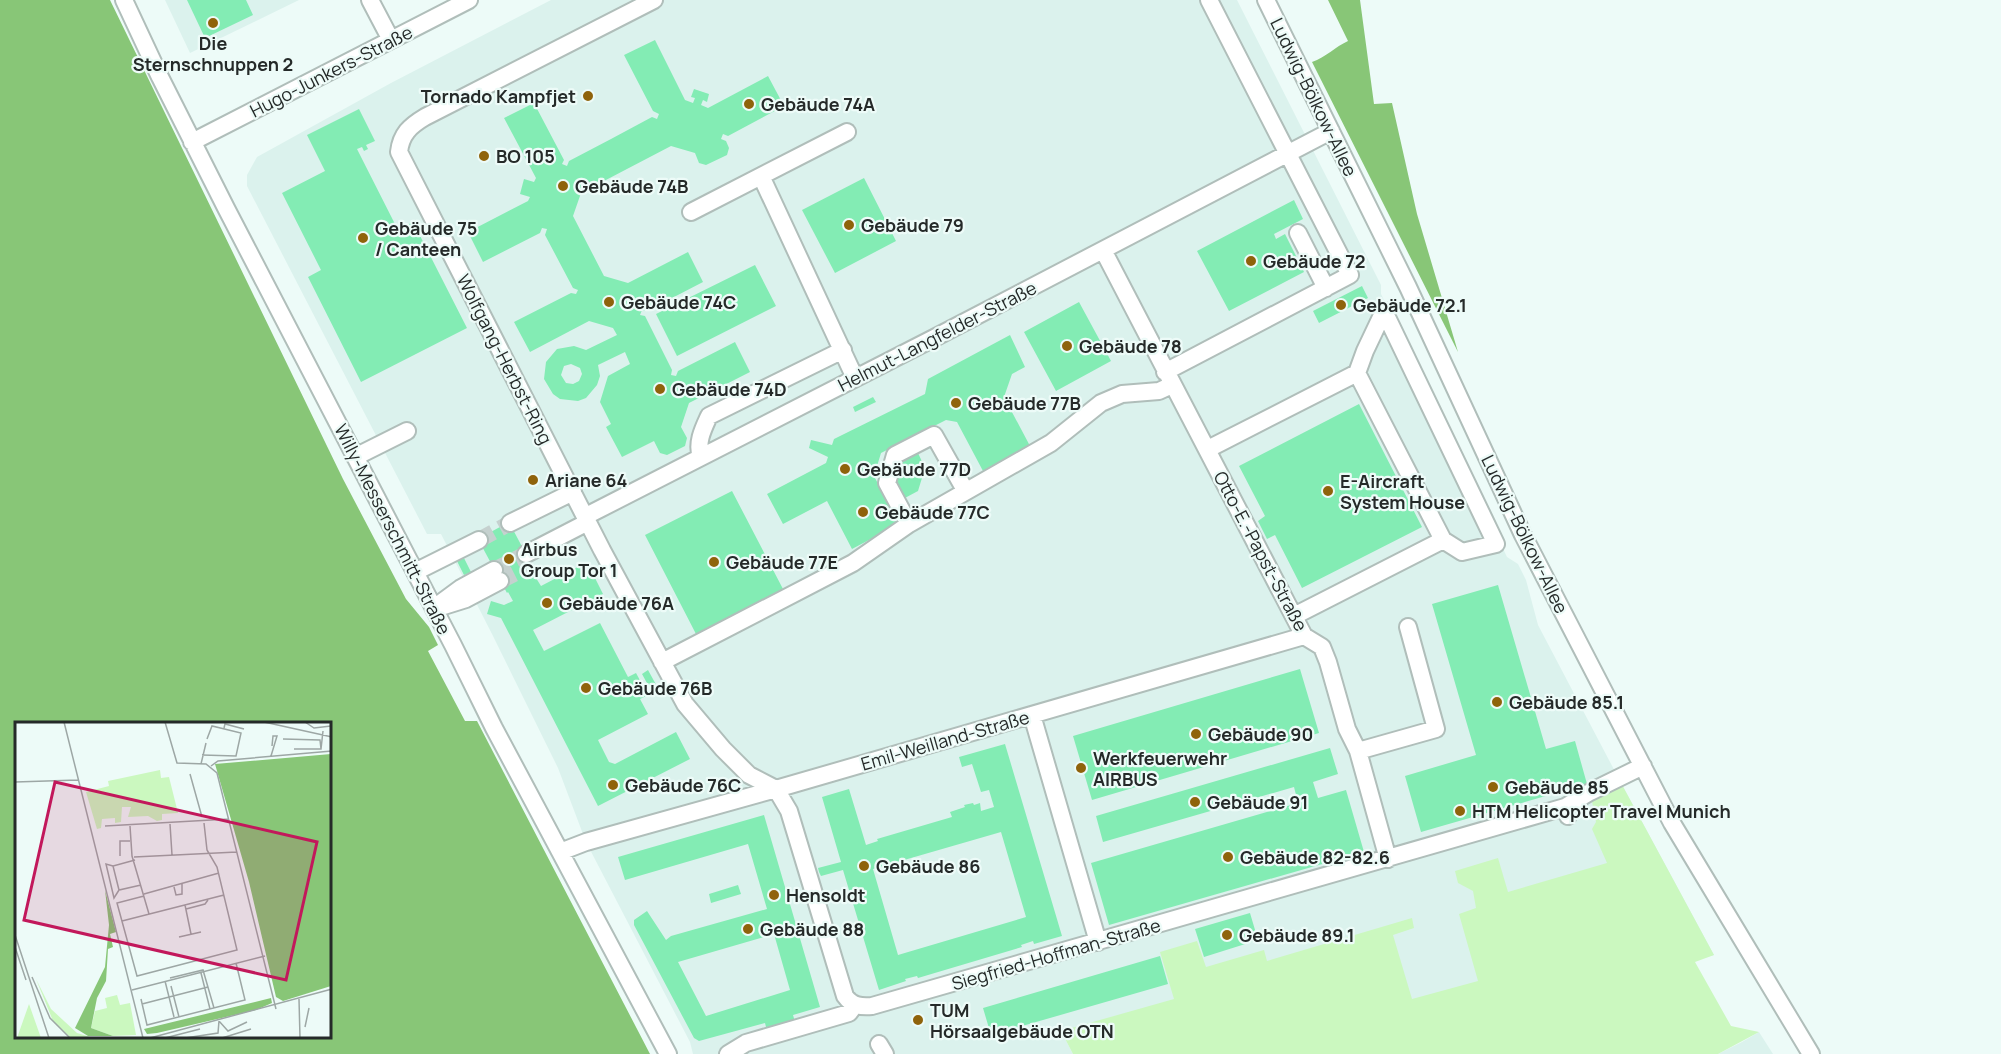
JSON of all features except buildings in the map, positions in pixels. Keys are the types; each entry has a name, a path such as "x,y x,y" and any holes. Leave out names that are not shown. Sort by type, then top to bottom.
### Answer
{"street":[{"name":"Willy-Messerschmitt-Straße","path":"124,0 192,142 560,852 668,1054"},
{"path":"370,0 391,40"},
{"name":"Hugo-Junkers-Straße","path":"192,142 469,0"},
{"name":"Wolfgang-Herbst-Ring","path":"654,0 425,117 410,127 400,140 399,152 573,492 685,704 749,776 776,789"},
{"path":"662,662 852,563 909,524 965,490 1051,443 1101,403 1122,394 1159,391 1169,378 1350,275 1209,0"},
{"name":"Ludwig-Bölkow-Allee","path":"1266,0 1408,287 1523,535 1672,823 1811,1054"},
{"name":"Helmut-Langfelder-Straße","path":"529,559 587,519 701,457 1331,131"},
{"path":"692,212 847,132"},
{"path":"761,176 855,378"},
{"path":"1298,233 1326,288"},
{"name":"Otto-E.-Papst-Straße","path":"1103,250 1304,636 1322,646 1347,729 1358,751 1388,859"},
{"path":"1208,449 1357,373 1384,311 1496,544 1462,552 1443,540 1357,373"},
{"path":"701,457 698,448 709,416 843,350"},
{"path":"355,457 407,431"},
{"path":"909,524 887,483 895,455 934,435 965,490"},
{"path":"510,524 573,492"},
{"path":"415,572 478,540"},
{"path":"1294,616 1443,540"},
{"path":"434,609 461,588 497,576"},
{"path":"1358,751 1436,729 1408,627"},
{"name":"Emil-Weilland-Straße","path":"560,852 586,842 1304,636"},
{"path":"1032,715 1098,942"},
{"name":"Siegfried-Hoffman-Straße","path":"729,1054 746,1043 849,1013 855,1005 872,1006 1388,859 1566,811 1643,766"},
{"path":"776,789 789,811 845,996 855,1005"}],"shaded area":[{"name":"Die Sternschnuppen 2","path":"165,0 299,0 190,53"},
{"path":"551,0 1237,0 1381,285 1381,294 1507,557 1518,564 1526,580 1538,625 1714,955 1380,1054 1061,1031 1073,1054 693,1054 690,1042 586,842 558,768 441,534 427,534 247,186 247,175 257,157 391,83"},
{"path":"1759,1032 1773,1054 1718,1054 1742,1042"}],"green space":[{"path":"0,0 110,0 343,479 406,599 429,627 438,645 428,651 465,721 477,721 650,1054 0,1054"},
{"path":"1328,0 1360,0 1374,104 1392,103 1417,214 1458,352 1312,62 1348,41"},
{"path":"1620,781 1714,955 1695,962 1731,1026 1759,1032 1718,1054 1073,1054 1061,1031 1174,999 1160,952 1197,941 1206,967 1264,950 1267,961 1412,918 1414,928 1393,935 1412,999 1478,981 1459,914 1476,908 1473,891 1458,883 1455,871 1498,858 1508,892 1607,863 1592,829 1596,822 1591,796"}],"tunnel":[{"path":"479,540 510,523"},
{"path":"494,570 526,554"},
{"path":"500,581 532,565"}],"place":[{"name":"Die Sternschnuppen 2","path":"213,23"},
{"name":"Tornado Kampfjet","path":"588,96"},
{"name":"Gebäude 74A","path":"749,104"},
{"name":"BO 105","path":"484,156"},
{"name":"Gebäude 74B","path":"563,186"},
{"name":"Gebäude 79","path":"849,225"},
{"name":"Gebäude 75 / Canteen","path":"363,238"},
{"name":"Gebäude 72","path":"1251,261"},
{"name":"Gebäude 74C","path":"609,302"},
{"name":"Gebäude 72.1","path":"1341,305"},
{"name":"Gebäude 78","path":"1067,346"},
{"name":"Gebäude 74D","path":"660,389"},
{"name":"Gebäude 77B","path":"956,403"},
{"name":"Gebäude 77D","path":"845,469"},
{"name":"Ariane 64","path":"533,480"},
{"name":"E-Aircraft System House","path":"1328,491"},
{"name":"Gebäude 77C","path":"863,512"},
{"name":"Airbus Group Tor 1","path":"509,559"},
{"name":"Gebäude 77E","path":"714,562"},
{"name":"Gebäude 76A","path":"547,603"},
{"name":"Gebäude 76B","path":"586,688"},
{"name":"Gebäude 85.1","path":"1497,702"},
{"name":"Gebäude 90","path":"1196,734"},
{"name":"Werkfeuerwehr AIRBUS","path":"1081,768"},
{"name":"Gebäude 76C","path":"613,785"},
{"name":"Gebäude 85","path":"1493,787"},
{"name":"Gebäude 91","path":"1195,802"},
{"name":"HTM Helicopter Travel Munich","path":"1460,811"},
{"name":"Gebäude 82-82.6","path":"1228,857"},
{"name":"Gebäude 86","path":"864,866"},
{"name":"Hensoldt","path":"774,895"},
{"name":"Gebäude 88","path":"748,929"},
{"name":"Gebäude 89.1","path":"1227,935"},
{"name":"TUM Hörsaalgebäude OTN","path":"918,1020"}]}
